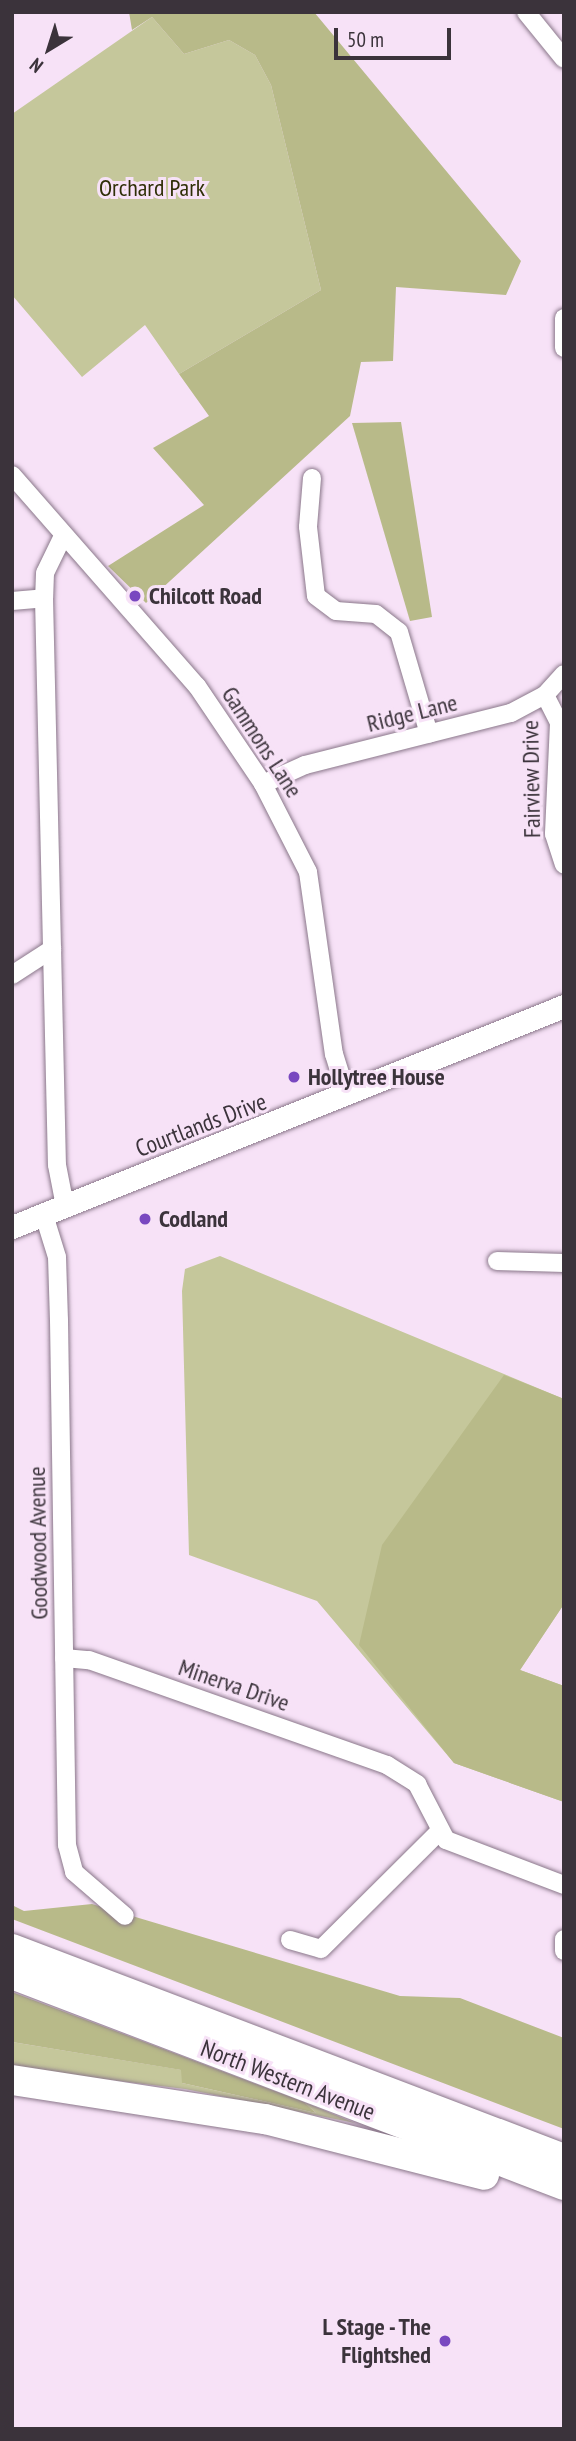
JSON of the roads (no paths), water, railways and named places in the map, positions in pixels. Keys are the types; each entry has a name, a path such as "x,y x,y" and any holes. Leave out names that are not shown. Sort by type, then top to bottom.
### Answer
{"highway":[{"name":"North Western Avenue","path":"12,1946 51,1965 564,2159"},
{"name":"North Western Avenue","path":"12,1974 564,2185"},
{"path":"12,2080 332,2133 564,2202"}],"street":[{"path":"526,12 564,59"},
{"path":"564,318 564,348"},
{"name":"Gammons Lane","path":"13,476 63,536 180,664 263,784 307,872 334,1054 347,1096"},
{"path":"312,478 308,527 316,596 336,611 376,614 399,632 429,734"},
{"path":"55,1211 57,1165 44,598 50,558 63,536"},
{"path":"12,601 44,598"},
{"name":"Ridge Lane","path":"263,784 305,765 511,713 545,695 564,674"},
{"name":"Fairview Drive","path":"545,695 559,723 554,834 564,864"},
{"path":"12,975 52,949"},
{"name":"Courtlands Drive","path":"12,1227 347,1096 564,1006"},
{"name":"Goodwood Avenue","path":"55,1211 67,1845 74,1872 125,1916"},
{"path":"498,1261 564,1263"},
{"name":"Minerva Drive","path":"64,1658 89,1660 387,1765 417,1784 439,1832"},
{"path":"290,1940 321,1949 439,1832 467,1851 564,1885"},
{"path":"564,1939 564,1951"}],"place":[{"name":"Chilcott Road","path":"135,596"},
{"name":"Hollytree House","path":"294,1077"},
{"name":"Codland","path":"145,1219"},
{"name":"L Stage - The Flightshed","path":"445,2341"}],"park label":[{"name":"Orchard Park","path":"152,188"}]}
